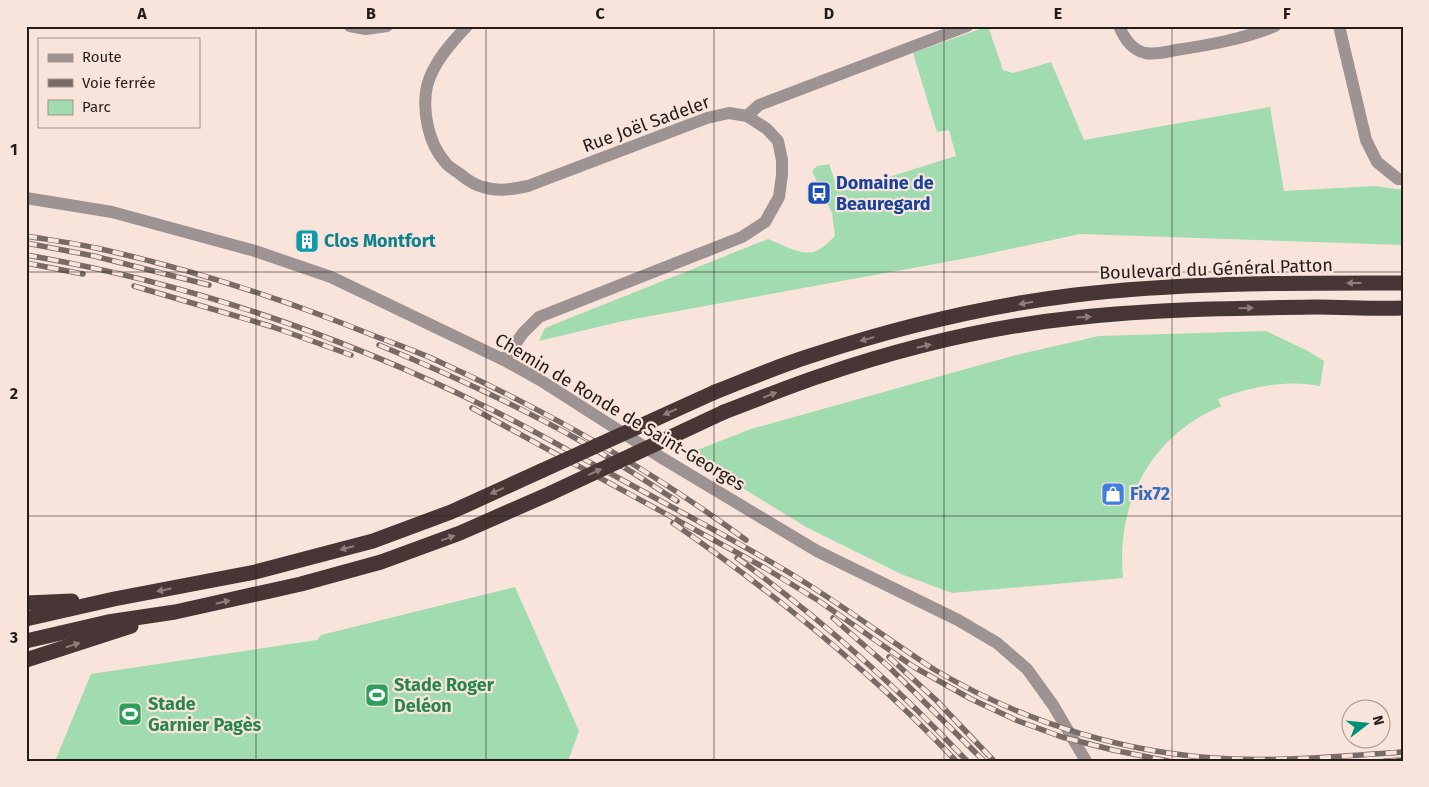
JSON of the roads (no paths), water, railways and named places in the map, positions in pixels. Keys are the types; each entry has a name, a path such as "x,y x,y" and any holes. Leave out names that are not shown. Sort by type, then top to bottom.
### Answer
{"highway":[{"name":"Boulevard du Général Patton","path":"114,599 254,572 373,541 451,512 714,392 809,356 901,329 975,312 1074,295 1160,287 1224,284 1403,283"},
{"path":"26,641 108,622 175,612 301,584 381,562 460,534 724,412 820,376 908,350 979,333 1028,324 1168,310 1403,308"},
{"path":"26,603 114,599"},
{"path":"26,619 114,599"},
{"path":"26,660 175,612"}],"street":[{"path":"350,26 366,29 387,26"},
{"name":"Rue Joël Sadeler","path":"467,26 446,50 430,77 427,87 425,111 430,136 444,162 467,180 482,188 505,191 528,186 707,118 729,113 747,116 768,129 778,141 782,160 782,176 778,198 766,222 742,237 539,316 523,332 504,360"},
{"path":"747,116 759,105 967,26"},
{"path":"1119,26 1129,43 1137,50 1147,53 1200,46 1244,37 1275,26"},
{"path":"1339,26 1366,140 1377,162 1398,178 1403,179"},
{"name":"Chemin de Ronde de Saint-Georges","path":"26,198 112,212 255,251 331,277 504,360 540,380 662,458 816,551 958,620 997,643 1027,669 1053,705 1086,761"}],"railway":[{"path":"26,236 96,248 202,275 305,309 425,355 560,422 636,466 746,540"},
{"path":"26,243 94,256 209,285"},
{"path":"26,255 86,266 145,280 262,314 376,357 431,381 519,423 767,559 825,595 935,670 969,689 1041,720 1078,733 1116,743 1194,756 1233,759 1275,759 1403,752"},
{"path":"26,263 83,274"},
{"path":"134,286 273,327 351,355"},
{"path":"379,345 479,389 553,426 677,501"},
{"path":"472,408 765,568 819,601 914,667 971,699 1016,720 1062,737 1168,761"},
{"path":"673,523 748,577 820,634 890,696 956,761"},
{"path":"737,558 798,604 856,654 913,706 967,761"},
{"path":"833,618 890,668 984,761"},
{"path":"889,657 936,700 994,761"},
{"path":"1385,761 1403,760"}],"place":[{"name":"Domaine de Beauregard","path":"819,193"},
{"name":"Clos Montfort","path":"307,241"},
{"name":"Fix72","path":"1113,494"},
{"name":"Stade Roger Deléon","path":"377,695"},
{"name":"Stade Garnier Pagès","path":"130,714"}]}
